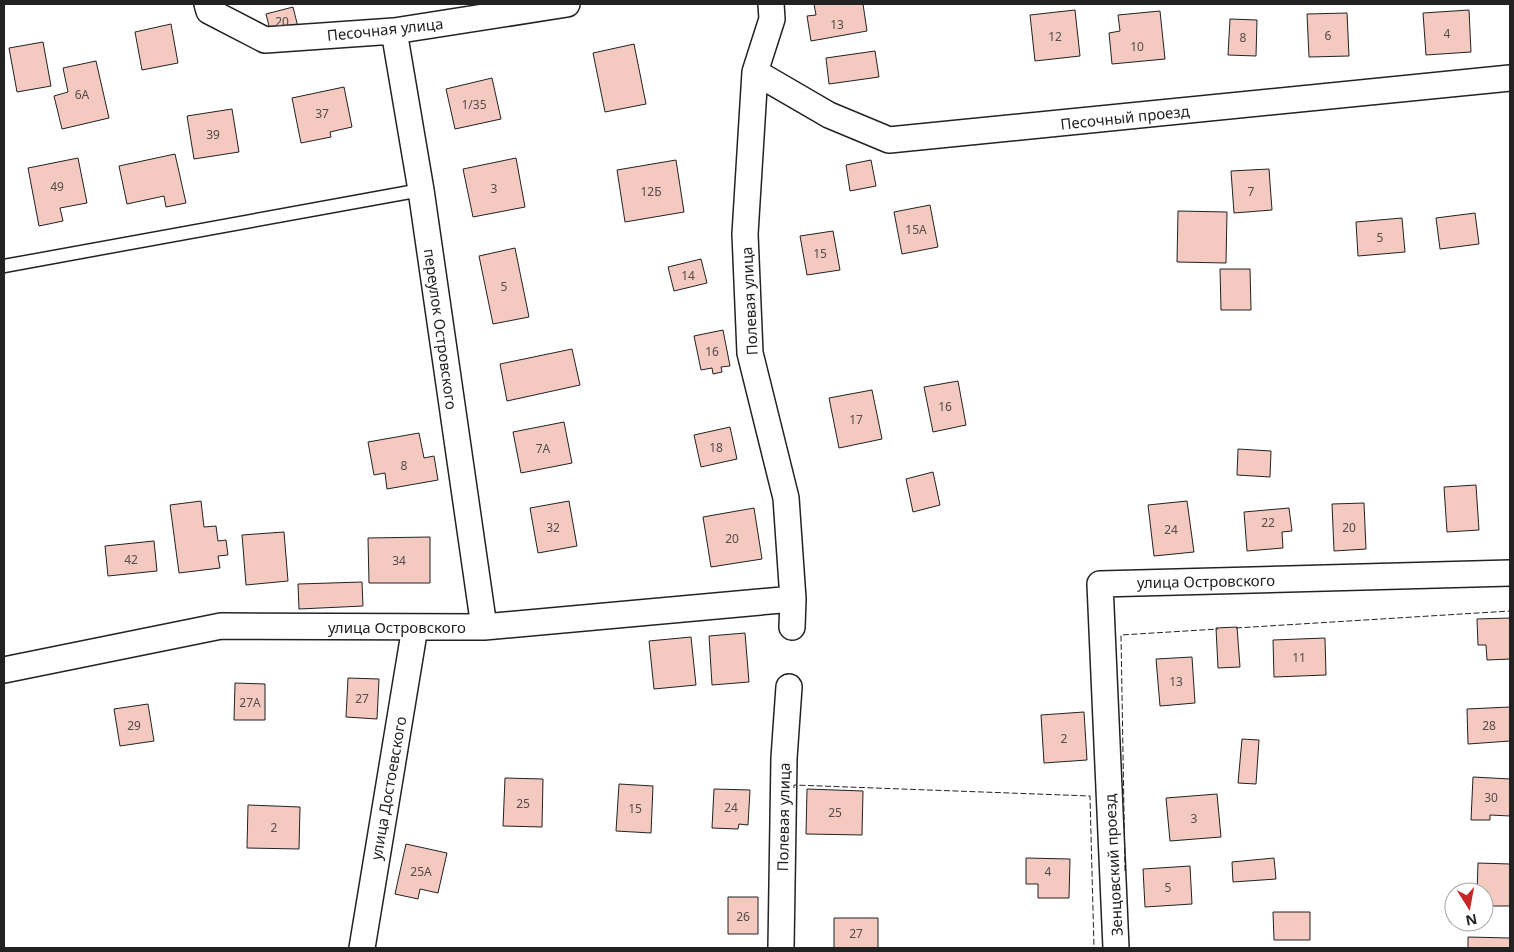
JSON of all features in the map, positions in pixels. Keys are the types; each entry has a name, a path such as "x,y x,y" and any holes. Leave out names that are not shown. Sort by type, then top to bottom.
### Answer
{"street":[{"name":"Песочная улица","path":"208,7 265,40 394,31 567,4"},
{"name":"Полевая улица","path":"771,4 772,19 755,72 745,234 750,353 786,498 793,599 792,627"},
{"name":"переулок Островского","path":"394,31 421,190 484,627"},
{"name":"Песочный проезд","path":"755,72 829,116 889,140 1510,78"},
{"name":"улица Островского","path":"1109,782 1100,584 1510,573"},
{"name":"улица Островского","path":"4,670 221,626 484,627 793,599"},
{"name":"улица Достоевского","path":"362,948 415,627"},
{"name":"Полевая улица","path":"781,948 784,758 789,687"},
{"name":"Зенцовский проезд","path":"1109,782 1116,948"}],"lane":[{"path":"4,266 421,190"}],"building":[{"path":"814,4 863,4 867,31 811,41 807,16 816,15"},
{"path":"293,7 298,27 271,34 266,14"},
{"path":"1075,10 1080,56 1035,61 1030,15"},
{"path":"1469,10 1471,52 1426,55 1423,13"},
{"path":"1160,11 1165,59 1112,64 1109,33 1120,31 1118,15"},
{"path":"1347,13 1349,56 1309,57 1307,14"},
{"path":"1230,19 1257,20 1256,56 1228,55"},
{"path":"171,24 178,63 142,70 135,32"},
{"path":"43,42 51,86 17,92 9,48"},
{"path":"634,44 646,104 605,112 593,53"},
{"path":"875,51 879,77 829,84 826,58"},
{"path":"96,61 109,118 62,129 54,96 68,92 63,68"},
{"path":"492,78 501,119 455,129 446,89"},
{"path":"344,87 352,127 330,132 331,137 301,143 292,98"},
{"path":"232,109 239,152 194,159 187,116"},
{"path":"175,154 186,203 166,207 164,196 127,204 119,166"},
{"path":"78,158 87,203 60,208 63,221 39,226 28,168"},
{"path":"516,158 525,207 473,217 463,169"},
{"path":"676,160 684,212 625,222 617,170"},
{"path":"871,160 876,186 850,191 846,165"},
{"path":"1269,169 1272,210 1234,213 1231,171"},
{"path":"930,205 938,247 902,254 894,212"},
{"path":"1178,211 1227,212 1226,263 1177,262"},
{"path":"1475,213 1479,244 1440,249 1436,218"},
{"path":"1402,218 1405,252 1358,256 1356,222"},
{"path":"833,231 840,270 807,275 800,236"},
{"path":"515,248 529,317 493,324 479,256"},
{"path":"701,259 707,283 674,291 668,267"},
{"path":"1220,269 1250,269 1251,310 1221,310"},
{"path":"723,330 730,366 721,367 722,372 713,374 712,368 701,370 694,336"},
{"path":"572,349 580,385 507,401 500,364"},
{"path":"958,381 966,425 933,432 924,387"},
{"path":"872,390 882,439 839,448 829,398"},
{"path":"564,422 572,463 521,473 513,432"},
{"path":"730,427 737,459 701,467 694,435"},
{"path":"419,433 424,458 434,456 438,480 387,489 385,473 374,475 368,442"},
{"path":"1238,449 1271,451 1270,477 1237,475"},
{"path":"933,472 940,505 913,512 906,479"},
{"path":"1476,485 1479,530 1447,532 1444,487"},
{"path":"201,501 204,527 216,526 218,541 226,540 228,555 218,556 220,568 179,573 170,505"},
{"path":"569,501 577,546 538,553 530,508"},
{"path":"1187,501 1194,552 1154,556 1148,505"},
{"path":"1364,503 1366,549 1334,551 1332,504"},
{"path":"754,508 762,559 711,567 703,517"},
{"path":"1289,508 1292,531 1282,532 1283,548 1247,551 1244,512"},
{"path":"284,532 288,581 246,585 242,535"},
{"path":"430,537 430,583 369,583 368,538"},
{"path":"154,541 157,571 108,576 105,546"},
{"path":"362,582 363,606 299,609 298,584"},
{"path":"1510,618 1510,659 1487,660 1486,645 1478,645 1477,619"},
{"path":"1237,627 1240,667 1218,668 1216,628"},
{"path":"745,633 749,682 712,685 709,636"},
{"path":"691,637 696,685 654,689 649,641"},
{"path":"1325,638 1326,675 1274,677 1273,640"},
{"path":"1192,657 1195,703 1160,706 1156,659"},
{"path":"348,678 379,679 377,719 346,717"},
{"path":"235,683 265,684 265,720 234,720"},
{"path":"148,704 154,741 120,746 114,709"},
{"path":"1510,707 1510,741 1468,744 1467,709"},
{"path":"1084,712 1087,760 1044,763 1041,715"},
{"path":"1242,739 1259,740 1256,784 1238,783"},
{"path":"1473,777 1510,779 1510,816 1490,815 1490,820 1471,820"},
{"path":"505,778 543,779 542,827 503,826"},
{"path":"619,784 653,786 651,833 616,831"},
{"path":"714,789 750,790 748,825 739,824 738,829 712,828"},
{"path":"807,789 863,791 862,835 806,834"},
{"path":"1217,794 1221,837 1170,841 1166,798"},
{"path":"248,805 300,807 299,849 247,848"},
{"path":"406,844 447,853 438,893 420,889 418,899 395,894"},
{"path":"1026,858 1070,859 1069,898 1038,898 1038,884 1026,884"},
{"path":"1274,858 1276,879 1233,882 1232,862"},
{"path":"1478,863 1510,864 1510,906 1494,906 1494,882 1477,882"},
{"path":"1190,866 1192,904 1145,907 1143,869"},
{"path":"728,897 758,897 758,934 728,934"},
{"path":"1273,912 1310,912 1310,940 1274,940"},
{"path":"834,918 878,918 878,948 834,948"},
{"path":"1468,937 1510,938 1510,948 1468,948"}],"fence":[{"path":"1236,628 1510,611"},
{"path":"1125,871 1121,635 1218,629"},
{"path":"794,788 794,785 1090,796 1094,948"}]}
